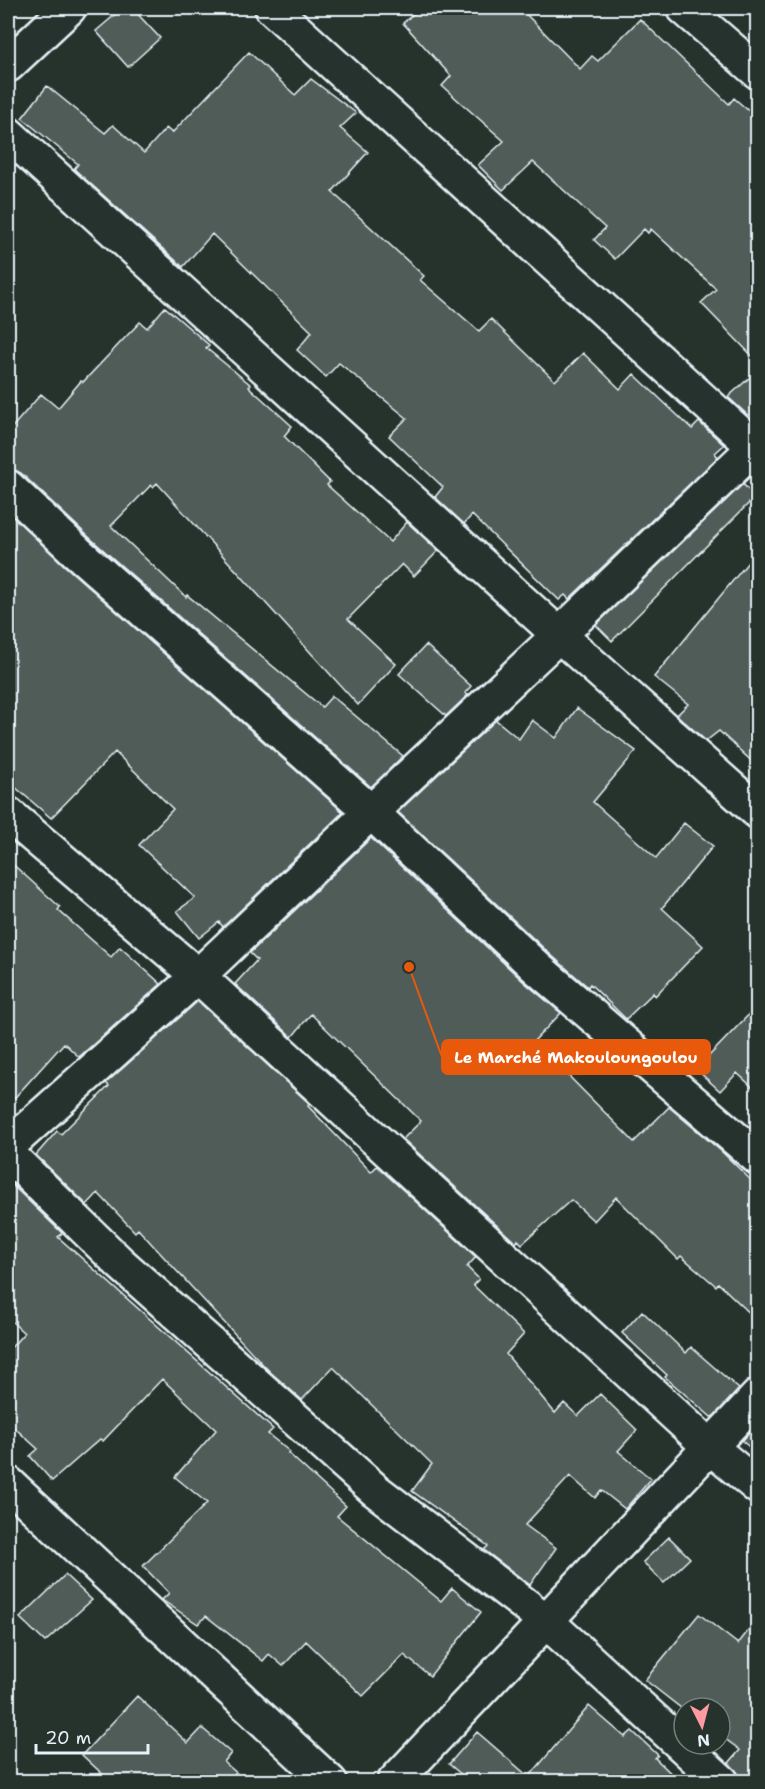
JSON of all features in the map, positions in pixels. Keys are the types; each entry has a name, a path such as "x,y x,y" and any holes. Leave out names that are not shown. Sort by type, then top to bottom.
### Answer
{"street":[{"path":"8,65 69,8"},
{"path":"8,1146 198,976 756,447 272,8"},
{"path":"684,8 758,72"},
{"path":"8,134 758,812"},
{"path":"8,488 370,812 537,968 758,1158"},
{"path":"8,814 198,976 710,1447 758,1487"},
{"path":"8,1154 120,1263 375,1490 544,1620 722,1782"},
{"path":"394,1782 544,1620 758,1396"},
{"path":"8,1483 330,1782"}],"building":[{"path":"123,8 132,8 160,38 128,67 96,31"},
{"path":"420,8 520,8 580,69 592,56 598,61 640,19 729,104 734,98 758,119 758,362 701,303 716,289 651,229 648,233 644,229 615,259 594,240 605,228 533,162 503,190 478,165 504,141 442,86 451,76 403,23"},
{"path":"249,52 295,95 311,79 356,113 340,128 368,152 332,192 424,276 420,280 479,331 491,319 555,381 583,353 620,389 634,374 692,429 699,422 724,445 715,453 718,457 569,599 565,595 559,600 472,515 464,524 435,497 443,487 389,436 407,418 339,363 326,377 297,350 312,332 212,234 183,267 74,169 78,164 22,118 47,86 105,133 113,125 144,153 166,128 172,133"},
{"path":"165,307 209,345 206,348 251,385 249,387 292,426 284,436 330,482 327,485 390,542 407,522 438,551 414,576 402,564 348,619 396,664 358,705 157,483 153,487 151,485 111,526 186,597 187,595 322,707 332,696 403,756 371,787 90,538 21,473 8,469 8,432 41,394 58,408 81,381 83,382 140,322 147,328"},
{"path":"758,370 758,415 753,420 728,397"},
{"path":"743,484 755,497 612,641 596,625"},
{"path":"8,512 65,566 343,812 223,927 219,922 199,938 177,911 195,898 139,845 173,809 115,752 51,818 8,781"},
{"path":"758,550 758,767 719,731 706,741 677,715 688,704 654,677"},
{"path":"426,645 471,686 465,693 468,695 446,716 399,674"},
{"path":"577,708 636,751 593,802 656,858 684,823 713,846 662,908 703,946 655,996 653,993 626,1019 590,984 588,987 550,954 398,812 496,720 519,739 532,720 556,738"},
{"path":"371,838 524,982 561,1013 534,1041 634,1142 669,1107 721,1151 758,1187 758,1321 718,1283 716,1286 681,1256 678,1259 616,1197 594,1221 571,1200 522,1244 518,1240 516,1243 403,1139 421,1121 311,1014 292,1037 235,984 257,960 250,953"},
{"path":"8,860 60,907 58,910 111,957 120,947 161,984 79,1057 64,1043 8,1105"},
{"path":"198,1001 309,1103 308,1106 371,1172 377,1166 476,1257 467,1267 479,1279 473,1285 524,1334 506,1354 555,1413 564,1403 578,1416 600,1394 637,1430 618,1451 651,1479 625,1509 601,1490 595,1498 570,1476 525,1525 556,1548 530,1585 484,1550 488,1546 412,1491 432,1464 333,1367 302,1400 269,1371 138,1229 135,1232 98,1193 87,1205 36,1155 57,1131 61,1134 109,1086 106,1083"},
{"path":"758,1005 758,1092 737,1073 720,1091 698,1071 708,1057"},
{"path":"10,1183 62,1233 58,1237 273,1429 268,1434 346,1506 337,1516 441,1601 452,1588 481,1612 430,1676 404,1655 363,1696 306,1641 283,1666 269,1654 263,1661 206,1616 198,1624 162,1600 169,1593 143,1566 207,1503 175,1477 216,1430 162,1379 103,1441 100,1439 52,1481 30,1456 38,1449 8,1422 8,1351 24,1333 8,1318 8,1186"},
{"path":"642,1311 686,1353 691,1347 739,1389 714,1416 711,1417 665,1377 667,1375 622,1333"},
{"path":"758,1424 758,1454 742,1441"},
{"path":"669,1537 690,1558 664,1583 643,1562"},
{"path":"65,1575 92,1600 45,1642 20,1618"},
{"path":"699,1614 738,1644 758,1618 758,1782 740,1782 740,1776 729,1763 740,1750 732,1744 732,1696 672,1696 672,1701 645,1680"},
{"path":"137,1696 188,1743 202,1728 231,1753 224,1762 247,1782 111,1782 82,1755"},
{"path":"589,1706 625,1737 632,1731 658,1755 655,1758 680,1782 470,1782 449,1764 477,1732 529,1777"}],"place":[{"name":"Le Marché Makouloungoulou","path":"409,967"}]}
